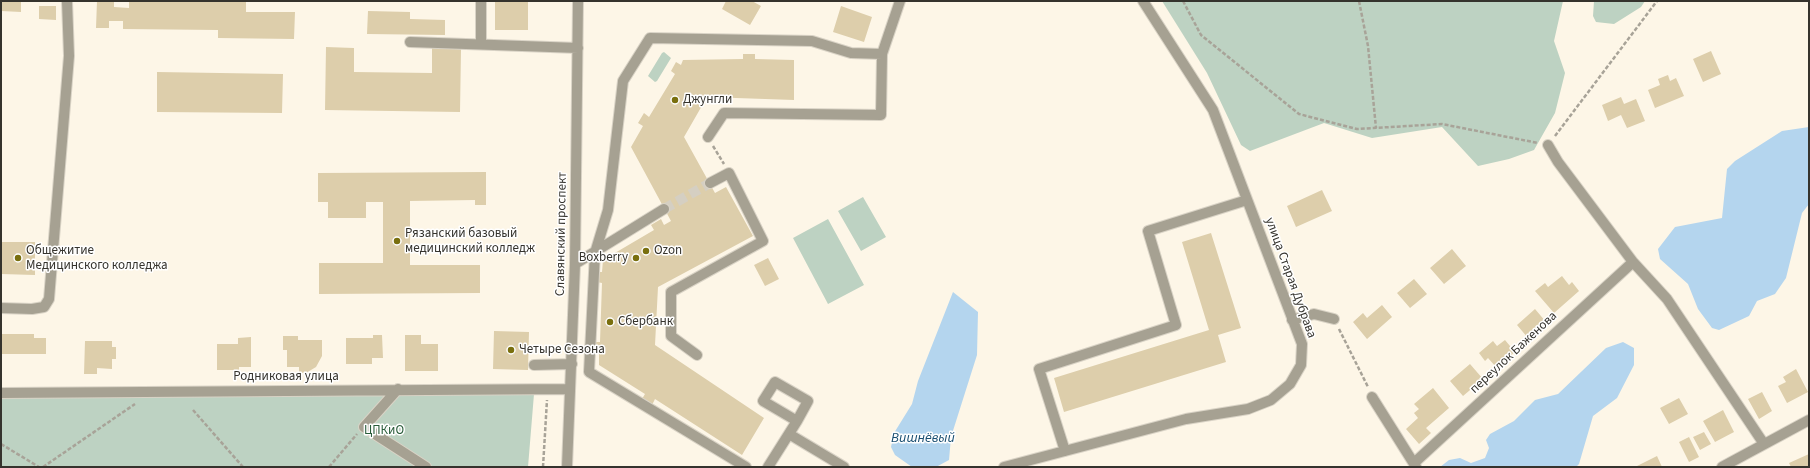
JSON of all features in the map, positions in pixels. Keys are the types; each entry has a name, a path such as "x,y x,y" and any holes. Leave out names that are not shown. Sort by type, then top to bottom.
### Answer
{"street":[{"path":"1,308 44,307 49,299 69,56 67,1"},
{"path":"481,1 481,44"},
{"name":"Славянский проспект","path":"567,467 575,264 578,1"},
{"path":"710,141 724,113 881,115 882,54 900,1"},
{"name":"улица Старая Дубрава","path":"1004,467 1186,419 1248,409 1271,400 1290,384 1301,365 1302,344 1213,110 1143,1"},
{"path":"746,467 589,372 595,253 608,210 623,81 650,38 812,41 852,53 882,54"},
{"path":"410,42 578,48"},
{"path":"1548,145 1558,162 1633,262 1667,299 1764,444"},
{"path":"697,355 671,336 671,292 763,241 729,173 710,183"},
{"path":"1065,451 1039,369 1176,325 1148,231 1247,200"},
{"path":"575,264 595,253 664,208"},
{"name":"переулок Баженова","path":"1415,465 1633,262"},
{"path":"1292,320 1314,314 1334,319"},
{"path":"534,365 572,364"},
{"path":"398,389 364,427 426,467"},
{"name":"Родниковая улица","path":"1,393 398,389 570,389"},
{"path":"1372,397 1415,465"},
{"path":"1722,467 1809,420"},
{"path":"768,467 797,421"},
{"path":"789,434 844,467"}],"path":[{"path":"1183,1 1201,35 1299,114 1358,129 1442,124 1548,145 1657,1"},
{"path":"1359,1 1368,46 1376,128"},
{"path":"710,141 721,159"},
{"path":"1334,319 1372,397"},
{"path":"543,467 547,389"},
{"path":"43,467 136,403"},
{"path":"193,410 243,467"},
{"path":"328,467 364,427"},
{"path":"1,444 39,467"}],"green space":[{"path":"1162,1 1563,1 1554,41 1565,73 1555,113 1534,150 1509,159 1478,166 1442,127 1372,138 1324,123 1250,151 1241,145 1207,73"},
{"path":"1594,1 1645,1 1641,7 1614,24 1596,22 1593,16"},
{"path":"664,52 671,58 655,82 648,76"},
{"path":"863,197 886,237 861,251 838,211"},
{"path":"828,219 864,285 828,304 793,238"},
{"name":"ЦПКиО","path":"534,394 528,467 1,467 1,397"}],"water":[{"path":"1809,127 1809,204 1802,213 1786,278 1775,294 1757,301 1749,316 1719,330 1712,328 1698,309 1688,284 1660,259 1658,249 1675,227 1722,218 1727,169 1735,161 1782,131"},
{"name":"Вишнёвый","path":"953,292 978,312 977,355 951,437 949,460 936,467 912,467 895,455 891,447 894,433 912,404 918,381"},
{"path":"1623,342 1634,348 1634,365 1617,398 1593,416 1579,464 1576,467 1440,467 1449,460 1460,458 1471,463 1485,458 1489,448 1486,440 1490,434 1514,421 1535,400 1558,394 1606,348"}],"building":[{"path":"1,1 21,1 21,12 1,11"},
{"path":"97,1 114,1 114,7 129,8 129,1 246,1 246,12 295,12 294,39 218,38 218,30 123,29 123,21 109,21 109,28 96,28"},
{"path":"495,1 528,1 528,30 495,30"},
{"path":"726,1 752,1 761,6 750,25 722,9"},
{"path":"39,6 56,6 56,20 39,19"},
{"path":"841,6 872,17 864,42 833,32"},
{"path":"368,11 410,12 410,19 445,20 445,35 367,34"},
{"path":"326,47 354,48 354,72 432,73 432,48 461,49 460,112 325,110"},
{"path":"1711,51 1721,74 1703,82 1693,59"},
{"path":"743,54 755,54 755,59 794,60 794,100 707,97 684,137 715,193 726,187 753,236 658,287 655,345 764,418 742,455 655,399 652,405 642,399 645,394 599,365 599,354 594,354 594,342 600,342 602,283 597,282 597,272 602,272 603,260 654,230 651,225 661,219 664,225 671,221 631,147 643,126 638,123 644,113 649,117 675,74 671,71 676,62 681,65 683,60 743,59"},
{"path":"157,72 283,74 282,113 157,112"},
{"path":"1668,75 1670,81 1676,78 1684,96 1655,108 1648,90 1660,85 1658,79"},
{"path":"1621,97 1624,104 1636,99 1645,121 1627,128 1621,115 1608,121 1602,105"},
{"name":"Рязанский базовый медицинский колледж","path":"486,172 486,205 475,205 475,200 410,201 410,265 480,265 480,293 319,294 319,263 383,263 383,202 366,202 366,218 328,218 328,202 318,202 318,173"},
{"path":"1322,190 1332,211 1296,227 1287,206"},
{"path":"1211,233 1241,328 1218,335 1226,362 1064,412 1054,378 1209,330 1182,242"},
{"name":"Общежитие Медицинского колледжа","path":"1,242 35,242 35,275 1,274"},
{"path":"1452,249 1466,266 1444,284 1430,268"},
{"path":"768,258 779,279 765,286 754,265"},
{"path":"1562,276 1569,285 1572,282 1579,291 1554,313 1535,291 1545,283 1548,287"},
{"path":"1414,279 1427,294 1410,308 1397,293"},
{"path":"1382,305 1392,317 1367,339 1353,322 1363,313 1367,318"},
{"path":"1535,309 1546,322 1528,338 1517,325"},
{"name":"Четыре Сезона","path":"494,331 529,332 528,370 493,369"},
{"path":"1,334 34,334 34,338 46,338 46,354 1,354"},
{"path":"373,335 382,335 383,358 372,358 372,364 346,364 346,338 373,338"},
{"path":"405,335 421,335 421,344 438,344 438,371 405,371"},
{"path":"283,336 298,336 298,340 322,340 322,356 316,367 306,373 299,373 299,367 287,367 287,350 283,350"},
{"path":"251,337 251,367 239,367 239,370 217,370 217,344 238,344 238,338"},
{"path":"1505,340 1515,352 1496,367 1488,358 1485,361 1479,353 1493,341 1497,346"},
{"path":"85,341 112,341 112,347 116,347 116,359 112,359 112,369 97,368 97,374 84,374"},
{"path":"1470,364 1483,379 1463,396 1450,381"},
{"path":"1796,369 1808,392 1787,403 1778,386 1786,382 1783,377"},
{"path":"1433,388 1449,408 1426,428 1431,433 1419,444 1406,429 1418,418 1414,413 1419,409 1414,404"},
{"path":"1762,392 1772,411 1759,419 1748,399"},
{"path":"1679,398 1688,414 1669,424 1660,408"},
{"path":"1723,410 1734,432 1715,442 1703,421"},
{"path":"1704,432 1711,444 1700,450 1693,437"},
{"path":"1689,437 1699,457 1689,462 1679,442"},
{"path":"1809,454 1809,467 1791,467 1789,463"},
{"path":"1657,456 1662,467 1635,467"}],"tunnel":[{"path":"664,209 710,183"}],"place":[{"name":"Джунгли","path":"675,100"},
{"name":"Рязанский базовый медицинский колледж","path":"397,241"},
{"name":"Ozon","path":"646,251"},
{"name":"Общежитие Медицинского колледжа","path":"18,258"},
{"name":"Boxberry","path":"636,258"},
{"name":"Сбербанк","path":"610,322"},
{"name":"Четыре Сезона","path":"511,350"}]}
